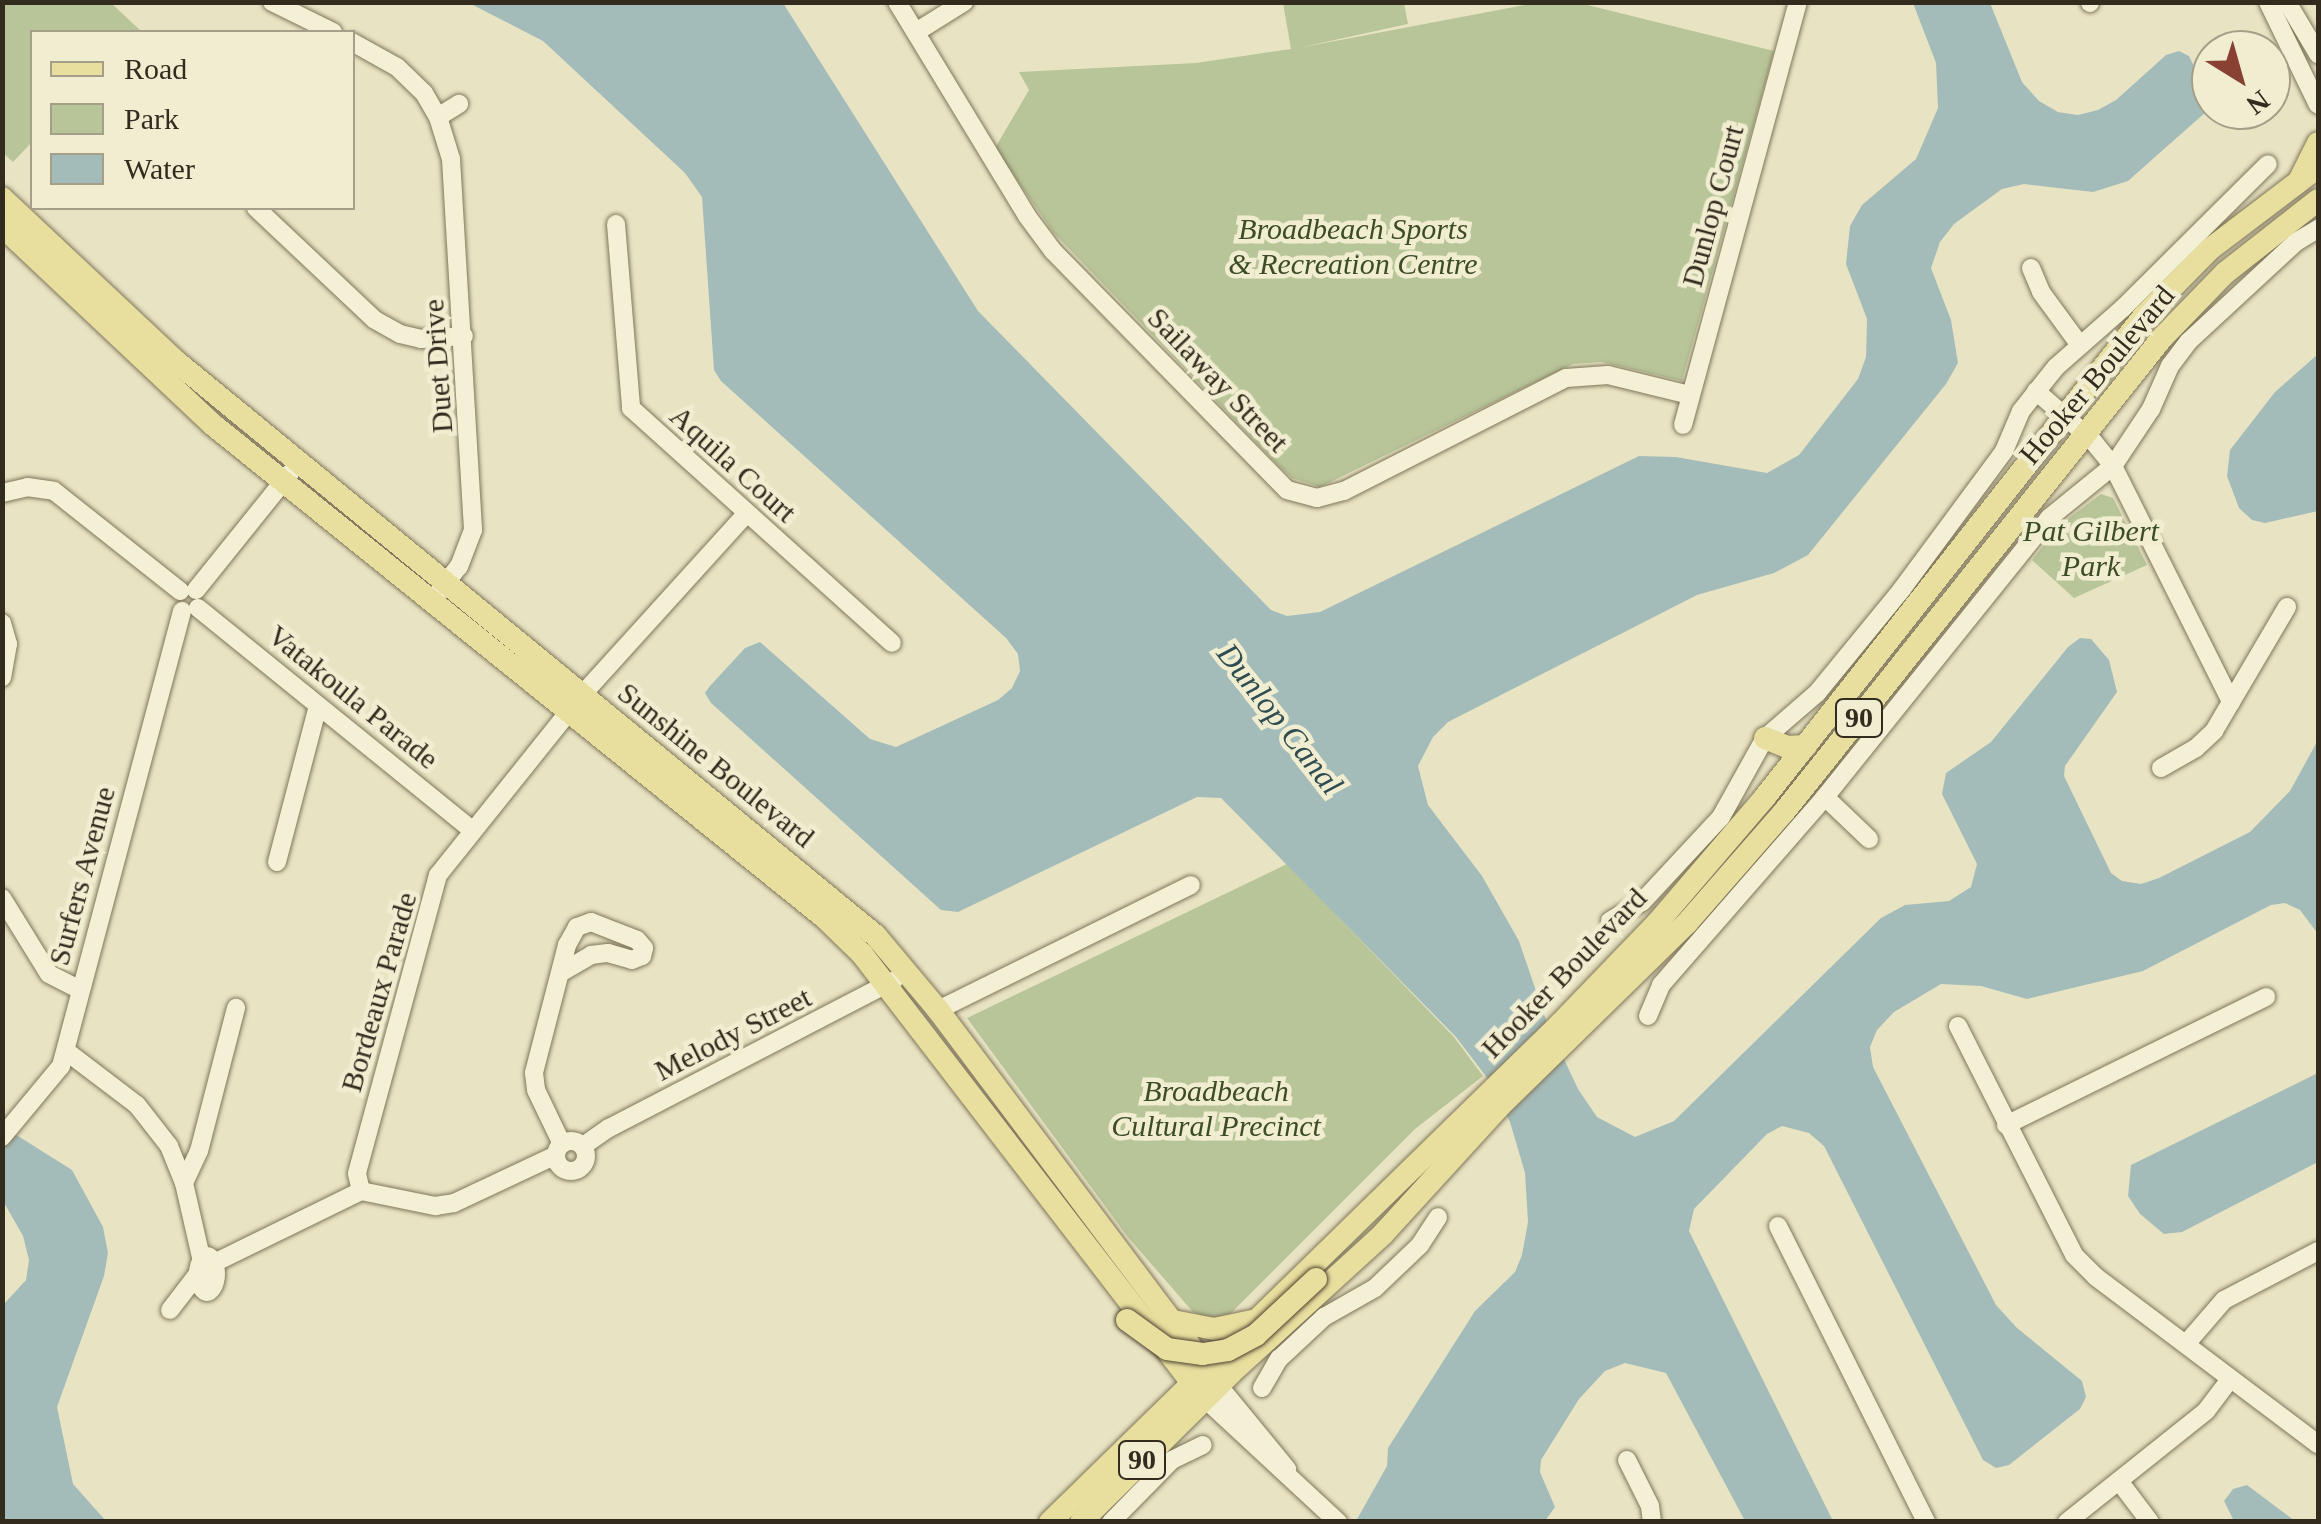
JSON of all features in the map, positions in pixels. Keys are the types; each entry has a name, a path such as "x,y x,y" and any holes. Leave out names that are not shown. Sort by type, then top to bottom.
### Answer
{"main road":[{"path":"2309,173 2307,157 2318,143"},
{"name":"Hooker Boulevard","path":"1081,1522 1205,1383 1253,1321 1562,1034 1784,774 2064,415 2182,275 2309,173"},
{"name":"Sunshine Boulevard","path":"2,198 178,363 298,463 438,593"},
{"name":"Hooker Boulevard","path":"1562,1034 1651,961 1747,856 2196,301 2246,255 2318,200"},
{"name":"Sunshine Boulevard","path":"2,226 212,424 282,482 438,593 575,704 825,918 886,986 1205,1383"},
{"name":"Sunshine Boulevard","path":"575,704 856,918 908,972 1173,1321 1205,1383"},
{"path":"1765,738 1787,747 1806,746"},
{"path":"1765,738 1784,774"},
{"path":"938,1050 951,1085 1019,1180 1128,1320 1167,1349 1203,1354 1238,1345 1256,1335 1396,1204 1426,1188"},
{"name":"Hooker Boulevard","path":"1050,1522 1205,1383 1383,1234 1426,1188 1492,1102"},
{"path":"1173,1321 1214,1330 1253,1321"}],"street":[{"path":"272,2 330,30"},
{"name":"Sailaway Street","path":"897,2 1027,216 1053,251 1287,490 1316,498 1344,491 1566,378 1608,376 1690,395"},
{"path":"916,32 964,2"},
{"name":"Dunlop Court","path":"1683,425 1798,2"},
{"path":"2268,2 2318,105"},
{"path":"2286,2 2318,54"},
{"name":"Duet Drive","path":"355,44 397,68 424,93 438,117 451,159 473,530 466,555 438,593"},
{"path":"438,117 459,104"},
{"name":"Hooker Boulevard","path":"1610,921 1642,902 1721,817 1765,738 1817,693 1902,590 2004,451 2022,411 2036,392 2079,344 2124,308 2268,164"},
{"path":"258,210 374,320 400,334 420,338 464,336"},
{"name":"Aquila Court","path":"616,224 631,408 892,643"},
{"name":"Hooker Boulevard","path":"1648,1016 1661,985 1825,797 2049,518 2113,466 2150,410 2170,366 2189,341 2296,242 2318,228"},
{"path":"2031,268 2041,292 2079,344"},
{"name":"Hooker Boulevard","path":"2036,392 2064,415"},
{"path":"2064,415 2113,466 2231,702"},
{"name":"Surfers Avenue","path":"2,1137 57,1076 66,1051 189,600 298,463"},
{"name":"Vatakoula Parade","path":"2,494 27,487 54,491 472,830"},
{"name":"Bordeaux Parade","path":"361,1191 357,1173 434,888 472,830 575,704 746,514"},
{"path":"2161,768 2205,740 2287,607"},
{"path":"2,624 8,644 2,677"},
{"path":"277,862 318,706"},
{"path":"1825,797 1869,840"},
{"path":"938,1010 1191,886"},
{"path":"2,898 49,974 80,990"},
{"path":"170,1310 205,1264 361,1191 435,1206 454,1203 559,1150 576,1142 583,1146 586,1163 575,1172 561,1168 559,1150 536,1090 534,1073 562,972"},
{"name":"Melody Street","path":"583,1146 609,1128 908,972"},
{"path":"2006,1126 2266,996"},
{"path":"184,1183 200,1151 236,1008"},
{"path":"1958,1026 2074,1254 2096,1277 2318,1444"},
{"path":"66,1051 150,1117 169,1146 184,1183 205,1264"},
{"path":"1262,1388 1280,1359 1317,1323 1375,1288 1406,1259 1438,1218"},
{"path":"1778,1226 1926,1522"},
{"path":"1383,1234 1406,1259"},
{"path":"2186,1344 2224,1300 2318,1251"},
{"path":"2067,1522 2206,1410 2230,1378"},
{"name":"Sunshine Boulevard","path":"1205,1383 1268,1461 1290,1474 1338,1522"},
{"path":"1110,1522 1172,1460 1202,1446"},
{"path":"1627,1460 1650,1506 1652,1522"},
{"path":"2119,1481 2150,1522"}],"green space":[{"path":"3,2 111,3 140,30 30,30 30,144 13,162 3,153"},
{"name":"Broadbeach Sports & Recreation Centre","path":"1575,2 1774,51 1682,381 1602,362 1573,364 1320,487 1292,478 1279,466 1053,232 995,148 1029,90 1019,72 1196,63 1291,49 1283,3 1404,3 1408,24 1298,48 1535,3"},
{"name":"Pat Gilbert Park","path":"2101,494 2113,498 2147,565 2074,598 2032,560 2060,525"},
{"name":"Broadbeach Cultural Precinct","path":"1287,864 1454,1037 1483,1076 1415,1129 1226,1318 1205,1317 1193,1312 1127,1236 967,1018"}],"water":[{"name":"Dunlop Canal","path":"469,3 783,3 978,311 1271,610 1287,616 1320,612 1639,456 1676,457 1767,473 1799,455 1858,379 1866,357 1867,319 1846,264 1850,226 1862,205 1916,159 1938,108 1936,63 1913,3 1990,3 2022,82 2039,101 2058,112 2078,115 2098,110 2116,100 2166,55 2179,51 2189,56 2191,125 2128,181 2093,192 2024,184 2002,189 1954,224 1940,242 1931,268 1951,320 1958,363 1946,384 1808,555 1774,573 1697,595 1448,722 1433,737 1418,766 1428,805 1482,876 1519,941 1547,1023 1578,1089 1597,1117 1635,1137 1674,1121 1881,918 1905,905 1949,901 1971,887 1977,864 1942,794 1946,773 1991,742 2068,647 2080,638 2091,639 2109,660 2117,692 2065,766 2064,776 2111,873 2122,881 2141,884 2159,878 2250,832 2290,791 2318,740 2318,934 2300,910 2285,903 2271,905 2143,971 2027,999 1981,986 1941,984 1894,1012 1877,1030 1870,1047 1873,1067 1996,1305 2017,1328 2082,1381 2086,1397 2080,1409 2009,1465 1996,1468 1983,1460 1824,1146 1809,1133 1782,1126 1767,1134 1694,1209 1689,1231 1833,1521 1745,1521 1666,1373 1625,1363 1605,1371 1579,1399 1541,1460 1540,1472 1555,1507 1545,1521 1356,1521 1387,1466 1388,1448 1475,1311 1515,1272 1522,1255 1528,1222 1525,1173 1510,1122 1488,1079 1456,1037 1221,798 1197,797 958,912 941,910 711,703 705,693 710,686 745,648 760,642 870,739 896,747 998,700 1012,688 1020,671 1018,654 1006,638 721,381 714,370 702,197 685,173 543,41"},
{"path":"2318,354 2318,511 2265,523 2252,520 2239,508 2227,476 2230,450 2275,392"},
{"path":"2318,1073 2318,1162 2182,1232 2164,1234 2140,1214 2128,1196 2131,1165"},
{"path":"2,1126 72,1170 103,1227 108,1253 104,1276 57,1407 73,1484 106,1521 3,1521 3,1305 26,1280 29,1260 23,1236 3,1201"},
{"path":"2247,1485 2295,1521 2234,1521 2224,1501 2233,1489"}]}
